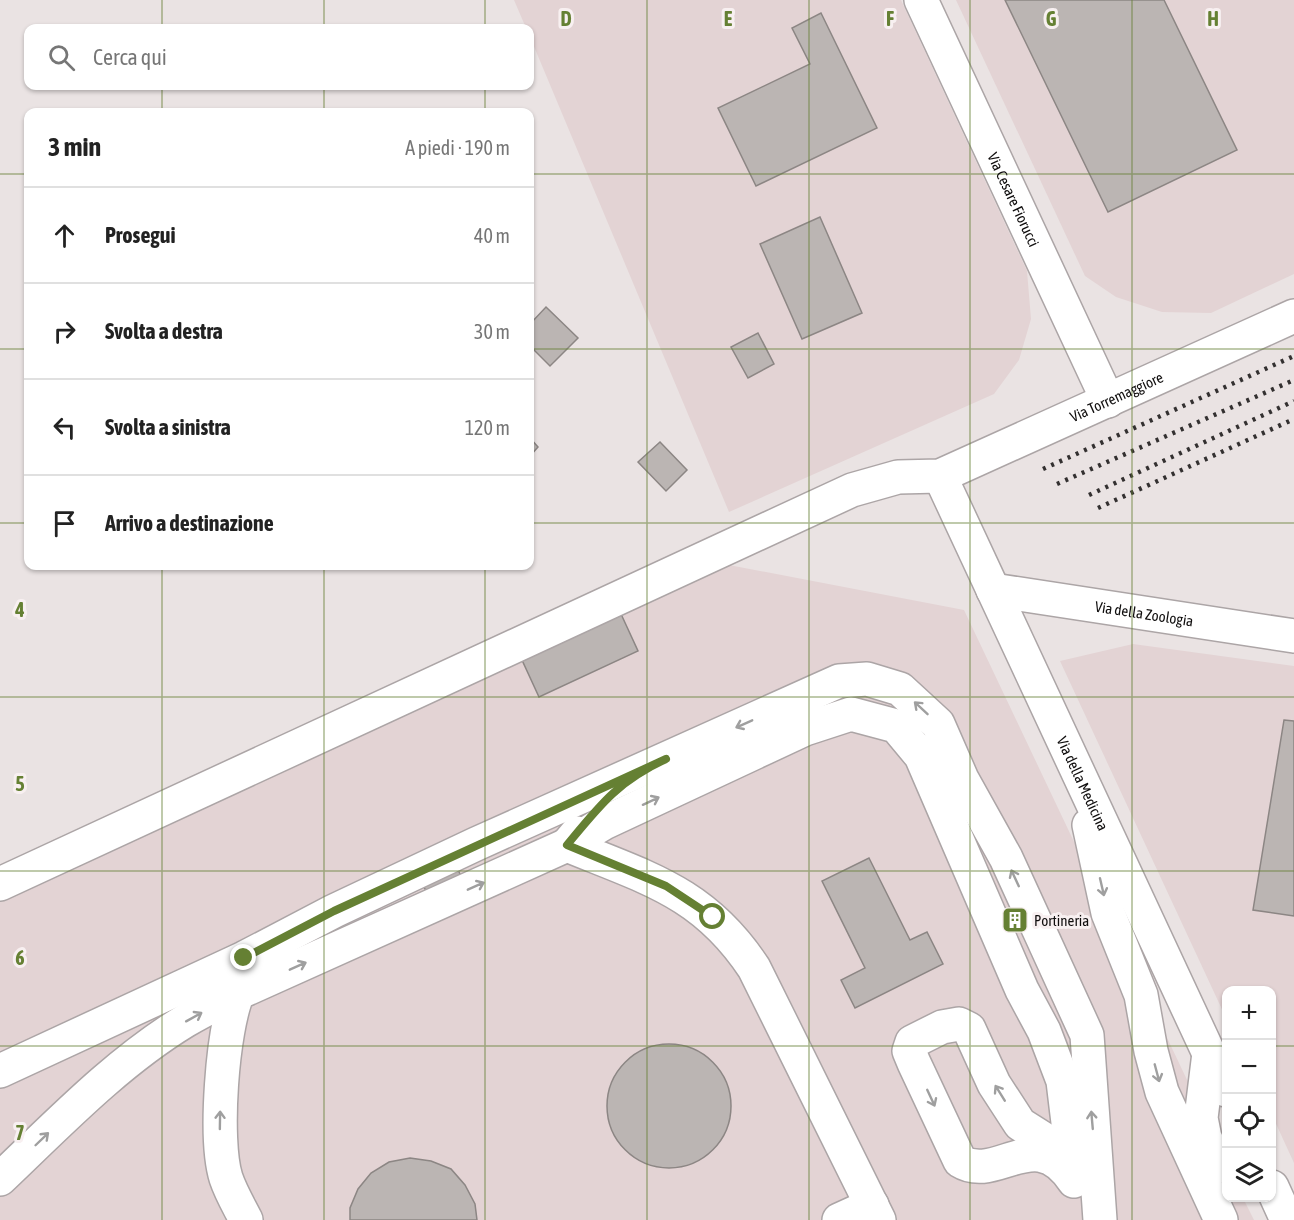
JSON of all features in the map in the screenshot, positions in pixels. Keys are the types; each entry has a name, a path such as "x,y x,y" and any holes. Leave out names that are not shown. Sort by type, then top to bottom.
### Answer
{"street":[{"name":"Via Cesare Fiorucci","path":"921,0 1107,401"},
{"name":"Via Torremaggiore","path":"940,476 1294,316"},
{"name":"Via della Medicina","path":"940,476 1222,1080"},
{"path":"0,884 852,490 898,477 940,476"},
{"name":"Via della Zoologia","path":"993,590 1294,636"},
{"path":"0,1071 244,958 334,911 476,844 839,681 867,679 900,689 938,724 962,780 1006,858 1087,1035 1086,1186 1079,1220"},
{"path":"0,1179 64,1118 127,1064 184,1022 238,993 567,845 604,823 805,729 851,714 896,726 921,756 1022,990 1044,1032 1063,1081 1086,1186"},
{"path":"567,845 604,800 634,774 666,759"},
{"path":"1076,768 1108,913 1141,995 1151,1051 1162,1092 1221,1220"},
{"path":"567,845 666,886 713,917 736,941 754,968 875,1212 839,1220"},
{"path":"238,993 231,1008 220,1098 220,1143 226,1178 246,1220"},
{"path":"958,1023 969,1029 994,1084 1020,1124 1058,1148 1086,1186 1064,1165 1034,1154 1011,1157 992,1164 970,1168 960,1161 909,1051 912,1042 958,1023"},
{"path":"1209,1053 1201,1118 1205,1138 1222,1171"},
{"path":"992,1164 1009,1154 1020,1143 1020,1124"},
{"path":"1276,1196 1287,1220"},
{"path":"1236,1202 1245,1220"}],"shaded area":[{"path":"514,0 901,0 1027,271 1031,319 1019,360 994,394 729,512 534,47 534,24 524,24"},
{"path":"956,0 1294,0 1294,274 1211,313 1162,312 1116,297 1085,276"},
{"path":"713,562 964,610 1222,1154 1222,1202 1245,1202 1254,1220 0,1220 0,896"},
{"path":"1133,644 1294,666 1294,1163 1276,1124 1276,986 1222,986 1222,1009 1060,661"}],"building":[{"path":"1005,0 1164,0 1237,150 1108,212"},
{"path":"821,13 877,128 756,186 718,108 810,64 792,28"},
{"path":"820,217 862,313 802,339 760,244"},
{"path":"546,307 578,338 550,366 534,350 534,320"},
{"path":"758,333 774,364 748,378 731,347"},
{"path":"660,442 687,470 666,491 638,462"},
{"path":"621,614 638,651 539,697 522,660"},
{"path":"1284,720 1294,721 1294,916 1253,910"},
{"path":"452,858 464,882 431,900 418,876"},
{"path":"869,858 910,940 927,932 943,964 855,1008 841,980 865,968 822,881"},
{"path":"669,1044 693,1049 713,1062 726,1082 731,1106 726,1130 713,1150 693,1163 669,1168 645,1163 625,1150 612,1130 607,1106 612,1082 625,1062 645,1049"},
{"path":"410,1158 431,1161 451,1169 465,1185 475,1204 477,1220 350,1220 350,1208 358,1189 371,1173 389,1162"}],"railway":[{"path":"1043,469 1294,356"},
{"path":"1057,484 1294,380"},
{"path":"1089,495 1294,401"},
{"path":"1098,508 1294,419"}],"place":[{"name":"Portineria","path":"1015,920"}],"route":[{"path":"244,958 334,911 476,844 666,759 634,774 604,800 567,845 666,886 713,917"}]}
